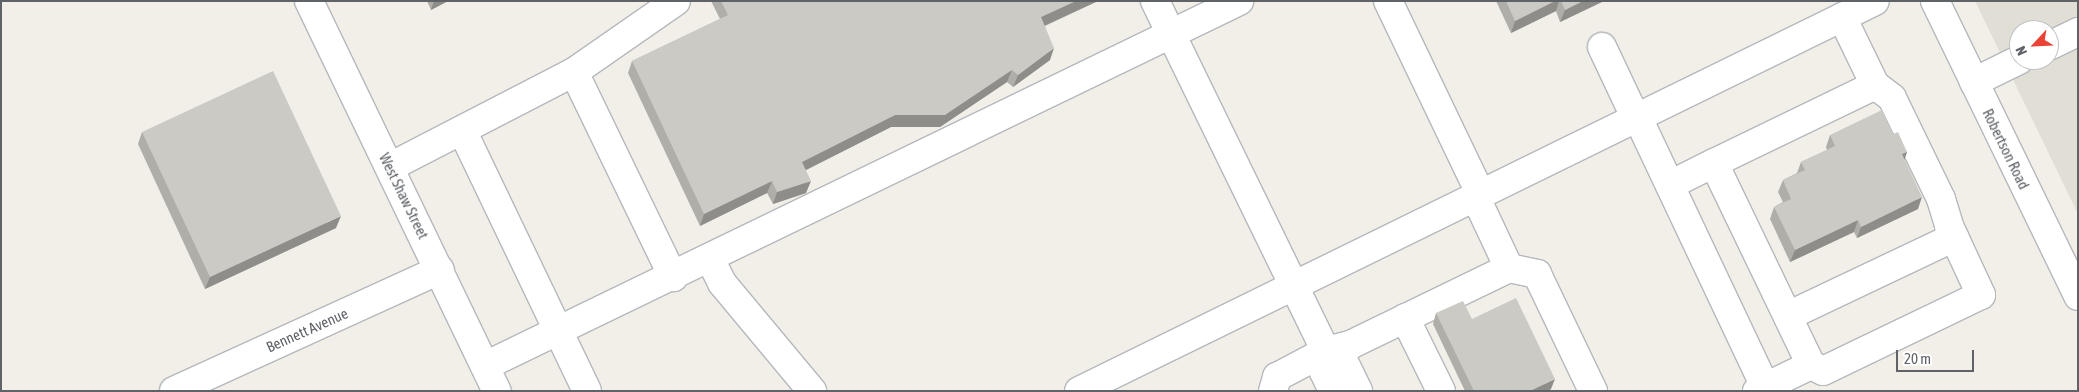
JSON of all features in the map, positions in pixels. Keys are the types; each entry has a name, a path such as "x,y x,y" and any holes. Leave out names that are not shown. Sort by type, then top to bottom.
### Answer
{"street":[{"name":"West Shaw Street","path":"309,1 497,391"},
{"path":"390,167 574,72 676,1"},
{"path":"1155,1 1293,287 1326,351 1324,372 1333,391"},
{"path":"485,366 710,259 1239,1"},
{"path":"1388,1 1509,268"},
{"name":"Robertson Road","path":"1935,1 2078,296"},
{"path":"1084,390 1637,118 1855,8 1883,92 1941,199 1951,231 1981,296 1823,371 1811,365 1714,163"},
{"path":"2059,41 2078,32"},
{"path":"1602,47 1670,185 1763,389 1811,365"},
{"path":"1974,82 2009,65"},
{"path":"574,72 672,277"},
{"path":"1670,185 1714,163 1883,92"},
{"path":"462,130 588,391"},
{"path":"1788,316 1951,231"},
{"path":"710,259 722,283 812,391"},
{"path":"1273,391 1277,376 1326,351 1350,345 1509,268 1537,274 1593,391"},
{"name":"Bennett Avenue","path":"174,391 440,270"},
{"path":"1405,318 1440,391"},
{"path":"1326,351 1342,358 1358,391"}],"shaded area":[{"path":"1975,1 2078,1 2078,214"}],"building":[{"path":"721,1 1076,1 1041,17 1054,48 1018,75 1012,70 945,115 895,115 802,162 811,181 777,192 772,181 704,214 632,61 728,15"},
{"path":"1506,1 1555,1 1515,21"},
{"path":"1561,1 1583,1 1565,10"},
{"path":"273,71 341,216 210,277 142,132"},
{"path":"1882,110 1893,134 1898,132 1907,152 1902,154 1922,197 1861,227 1858,220 1795,250 1774,207 1791,199 1783,180 1805,170 1801,162 1835,146 1830,135"},
{"path":"1516,298 1555,379 1530,391 1474,391 1436,313 1463,301 1472,319"}]}
